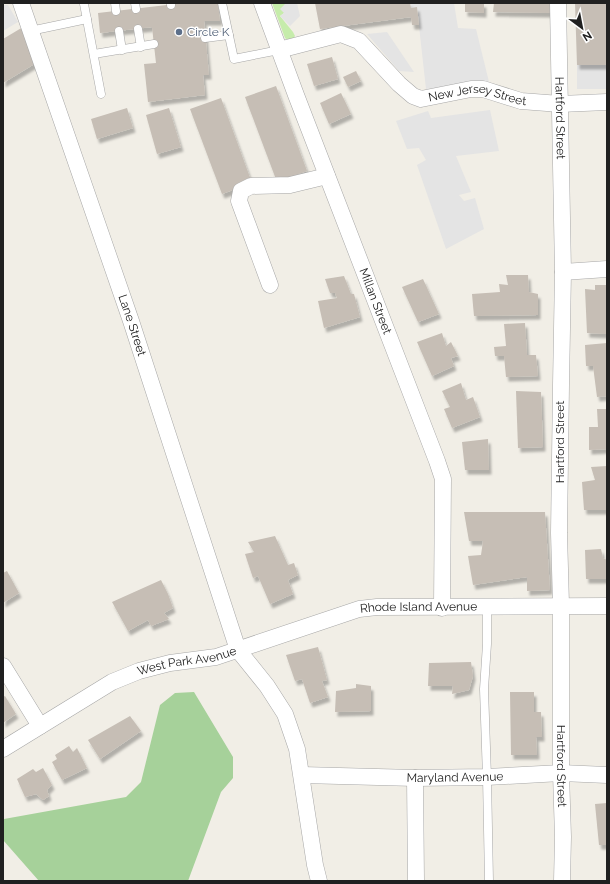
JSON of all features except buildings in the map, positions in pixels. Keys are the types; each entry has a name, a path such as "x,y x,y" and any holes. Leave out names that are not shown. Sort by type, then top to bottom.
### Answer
{"street":[{"name":"Lane Street","path":"21,3 131,321 238,650"},
{"name":"Millan Street","path":"262,3 443,479 442,608"},
{"name":"Hartford Street","path":"558,3 563,272 560,385 562,881"},
{"name":"New Jersey Street","path":"279,50 340,34 359,41 399,84 413,96 421,99 471,88 521,101 560,104 607,102"},
{"path":"270,285 239,201 241,191 251,186 290,185 327,176"},
{"path":"563,272 607,269"},
{"name":"Rhode Island Avenue","path":"238,650 359,609 561,605 607,606"},
{"name":"West Park Avenue","path":"3,749 112,682 139,671 170,663 216,657 238,650 267,686 284,714 297,749 318,881"},
{"path":"3,666 40,726"},
{"name":"Maryland Avenue","path":"302,775 415,778 488,777 561,773 607,775"},
{"path":"415,778 416,881"}],"lane":[{"path":"86,3 87,19 101,94"},
{"path":"222,3 234,59 279,50"},
{"path":"30,31 87,19"},
{"path":"138,29 141,47"},
{"path":"119,31 122,50"},
{"path":"205,38 229,35"},
{"path":"94,54 154,44"},
{"path":"487,607 487,644 484,689 488,777 489,881"}],"green space":[{"path":"272,3 285,4 284,13 280,16 293,32 295,36 293,39 288,40 285,38"},
{"path":"194,692 233,757 233,778 221,792 188,881 39,881 3,840 4,819 126,797 141,782 160,705 175,693"}],"shaded area":[{"path":"284,3 297,3 300,16 290,26 280,16 284,13 280,9 285,4"},
{"path":"410,3 454,3 458,28 476,29 489,82 426,89 417,8 411,8"},
{"path":"3,5 8,5 18,22 3,31"},
{"path":"387,32 414,72 399,71 367,34"},
{"path":"577,65 607,65 607,89 577,89"},
{"path":"490,110 499,151 456,156 471,192 459,195 464,201 475,198 484,229 446,249 417,165 426,160 419,148 407,149 396,121 428,111 431,118"}],"place":[{"name":"Circle K","path":"179,32"}]}
